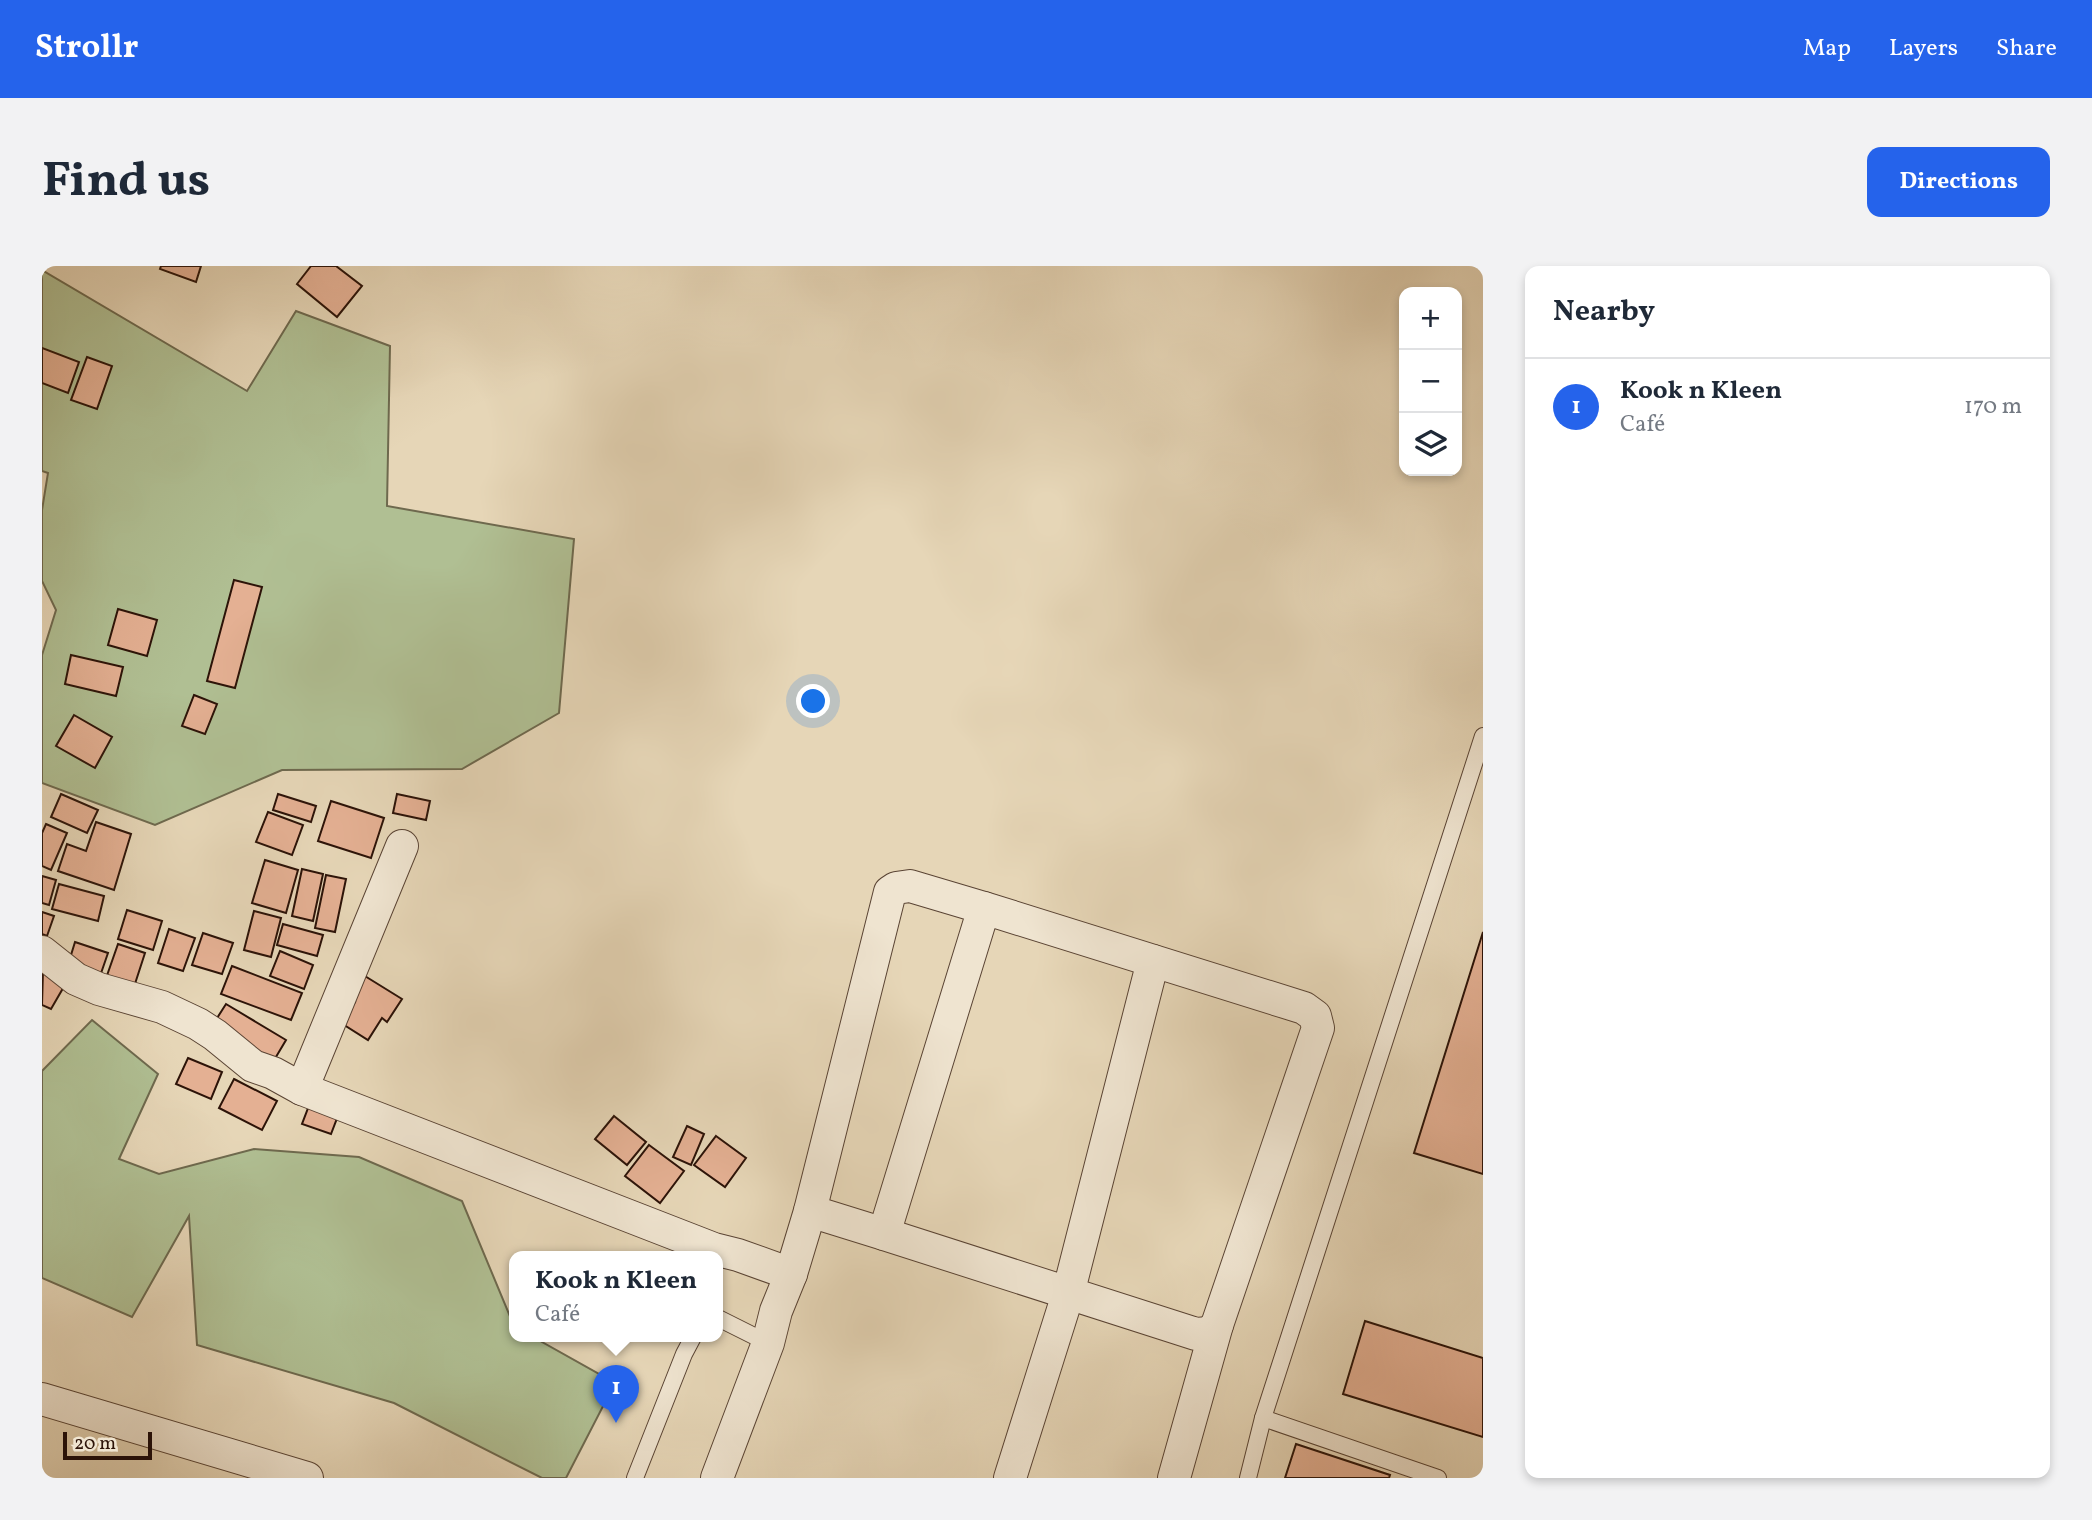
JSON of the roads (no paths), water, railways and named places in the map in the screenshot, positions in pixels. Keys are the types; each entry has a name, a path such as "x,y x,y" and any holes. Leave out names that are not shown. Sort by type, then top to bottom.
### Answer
{"street":[{"path":"302,1089 402,846"},
{"path":"717,1478 768,1343 775,1311 791,1274 810,1211 890,892 896,888 910,886 1304,1008 1315,1016 1318,1028 1217,1325 1174,1478"},
{"path":"884,1234 984,908"},
{"path":"42,952 76,979 99,989 162,1007 188,1019 215,1035 253,1066 273,1073 302,1089 722,1251"},
{"path":"1010,1478 1068,1294 1153,961"},
{"path":"810,1211 1196,1334 1209,1333 1217,1325"},
{"path":"723,1251 791,1274"},
{"path":"42,1399 307,1478"}],"lane":[{"path":"1248,1478 1263,1418 1483,736"},
{"path":"723,1320 768,1343"},
{"path":"635,1478 691,1342"},
{"path":"1263,1418 1437,1478"}],"place":[{"name":"Kook n Kleen","path":"616,1423"}]}
